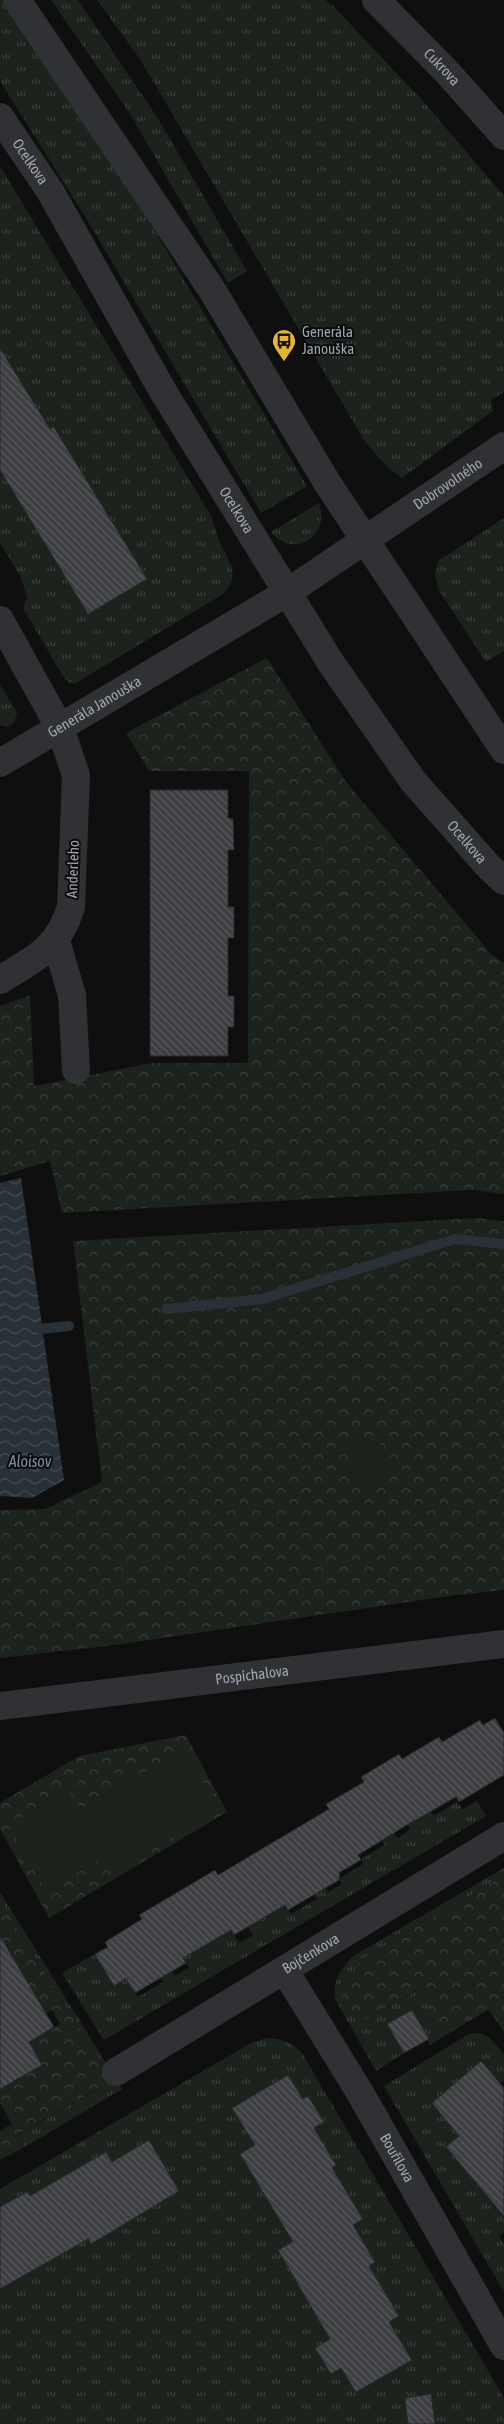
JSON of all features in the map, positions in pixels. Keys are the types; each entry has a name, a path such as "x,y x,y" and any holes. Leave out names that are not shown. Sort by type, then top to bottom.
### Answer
{"street":[{"path":"17,0 212,290 328,484 504,750"},
{"name":"Cukrova","path":"376,0 448,72 504,136"},
{"name":"Ocelkova","path":"0,118 50,190 164,392 331,663 414,781 488,866 504,881"},
{"name":"Dobrovolného","path":"392,523 504,446"},
{"name":"Generála Janouška","path":"0,763 288,592 392,523"},
{"name":"Anderleho","path":"0,622 60,728 76,775 71,907 56,941 0,980"},
{"path":"56,941 72,995 76,1070"},
{"name":"Pospíchalova","path":"0,1706 504,1644"},
{"name":"Bojčenkova","path":"116,2072 285,1971 504,1836"},
{"name":"Bouřilova","path":"285,1971 359,2091 504,2346"}],"green space":[{"path":"0,0 6,0 128,186 307,486 261,513 83,213 0,81"},
{"path":"51,0 78,0 159,120 247,271 228,283 129,112"},
{"path":"97,0 325,0 332,5 422,100 504,196 504,392 491,400 493,411 402,478 387,467 364,440 140,59"},
{"path":"0,166 211,516 231,565 233,576 223,594 76,683 70,683 64,678 23,608 27,598 21,577 0,543 0,470 88,614 146,579 85,477 65,456 70,453 55,427 50,429 0,348"},
{"path":"319,503 320,525 315,534 308,540 299,544 290,544 280,540 271,532"},
{"path":"504,518 504,651 486,662 438,589 435,571 439,560"},
{"path":"267,658 346,782 493,956 504,963 504,1194 472,1190 62,1213 50,1161 0,1176 0,1006 30,995 34,1086 152,1063 248,1063 249,771 149,771 126,733"},
{"path":"0,684 17,713 14,723 8,727 0,725"},
{"path":"476,1218 504,1221 504,1590 456,1595 115,1645 0,1658 0,1510 45,1509 102,1482 73,1241"},
{"path":"377,1434 390,1476 356,1486 344,1444"},
{"path":"186,1735 227,1812 49,1918 0,1829 0,1803 79,1756"},
{"path":"184,1749 219,1810 118,1868 110,1854 45,1890 8,1825 69,1790 80,1809"},
{"path":"477,1801 486,1816 104,2040 62,1973 95,1954 114,1985 126,1978 138,1997 163,1982 161,1978 172,1971 175,1976 189,1968 183,1958 230,1930 240,1943 253,1935 248,1927 285,1905 291,1914 317,1899 314,1895 325,1888 328,1892 342,1884 339,1879 363,1864 361,1859 385,1845 382,1841 394,1833 397,1838 410,1830 408,1825 430,1812 434,1816 457,1802 463,1809"},
{"path":"504,1868 504,1876 362,1959 358,2024 420,1989 489,2009 430,2045 412,2012 389,2025 404,2053 376,2071 335,1999 336,1980 345,1965 355,1955"},
{"path":"504,1876 504,2031 487,2008 445,2032 419,1989 358,2024 342,1995 362,1959"},
{"path":"0,1892 122,2089 25,2147 17,2136 112,2080 0,1901"},
{"path":"0,1901 112,2080 17,2135 25,2147 0,2160 0,2131 12,2124 0,2103 0,2059 13,2082 42,2065 29,2042 60,2024 52,2010 46,2014 7,1947 0,1951"},
{"path":"480,2033 490,2038 504,2054 504,2080 500,2083 481,2062 432,2103 451,2126 464,2133 446,2148 465,2170 474,2163 484,2192 504,2215 504,2232 499,2237 504,2244 504,2292 384,2086 469,2034"},
{"path":"267,2038 277,2039 294,2046 302,2053 504,2398 504,2424 435,2424 431,2394 406,2398 408,2424 0,2424 0,2289 87,2239 91,2243 179,2191 149,2140 112,2162 30,2196 27,2192 1,2206 0,2221 0,2189 253,2042","holes":["288,2075 303,2099 308,2096 323,2122 314,2128 336,2165 327,2171 353,2225 379,2293 384,2291 399,2316 389,2322 412,2359 356,2392 341,2368 331,2374 315,2348 334,2336 323,2327 308,2302 318,2296 278,2250 298,2239 265,2175 255,2180 240,2154 260,2142 248,2134 233,2107"]}],"water":[{"name":"Aloisov","path":"21,1178 64,1480 32,1498 0,1496 0,1183"}],"building":[{"path":"0,348 50,429 54,427 147,579 88,614 0,470"},
{"path":"150,790 228,790 228,818 233,819 234,850 228,850 228,907 234,907 234,938 228,938 228,996 234,996 234,1027 228,1027 228,1056 150,1056"},
{"path":"495,1718 504,1733 504,1775 459,1802 456,1797 358,1855 361,1860 340,1872 339,1880 288,1910 285,1905 234,1935 231,1930 183,1958 186,1963 135,1993 126,1978 114,1986 95,1954 108,1947 105,1942 142,1919 139,1915 215,1870 218,1875 329,1809 326,1804 364,1782 361,1777 399,1754 402,1759 439,1737 442,1742 480,1720 483,1725"},
{"path":"0,1936 54,2027 29,2042 42,2065 0,2089"},
{"path":"412,2010 429,2039 404,2053 387,2024"},
{"path":"481,2061 504,2088 504,2216 446,2147 459,2136 432,2103"},
{"path":"288,2075 303,2099 308,2096 324,2122 314,2128 336,2165 332,2168 363,2219 353,2225 375,2262 369,2266 399,2316 389,2322 412,2360 356,2392 341,2368 331,2374 315,2348 330,2339 278,2250 293,2242 240,2154 255,2145 232,2108"},
{"path":"149,2140 179,2191 91,2244 88,2239 0,2289 0,2207 27,2192 30,2196 106,2152 112,2162"},
{"path":"431,2394 435,2424 408,2424 405,2398"}],"waterway":[{"path":"166,1309 262,1299 455,1239 504,1244"},
{"path":"41,1329 69,1326"}],"place":[{"name":"Generála Janouška","path":"284,362"}]}
